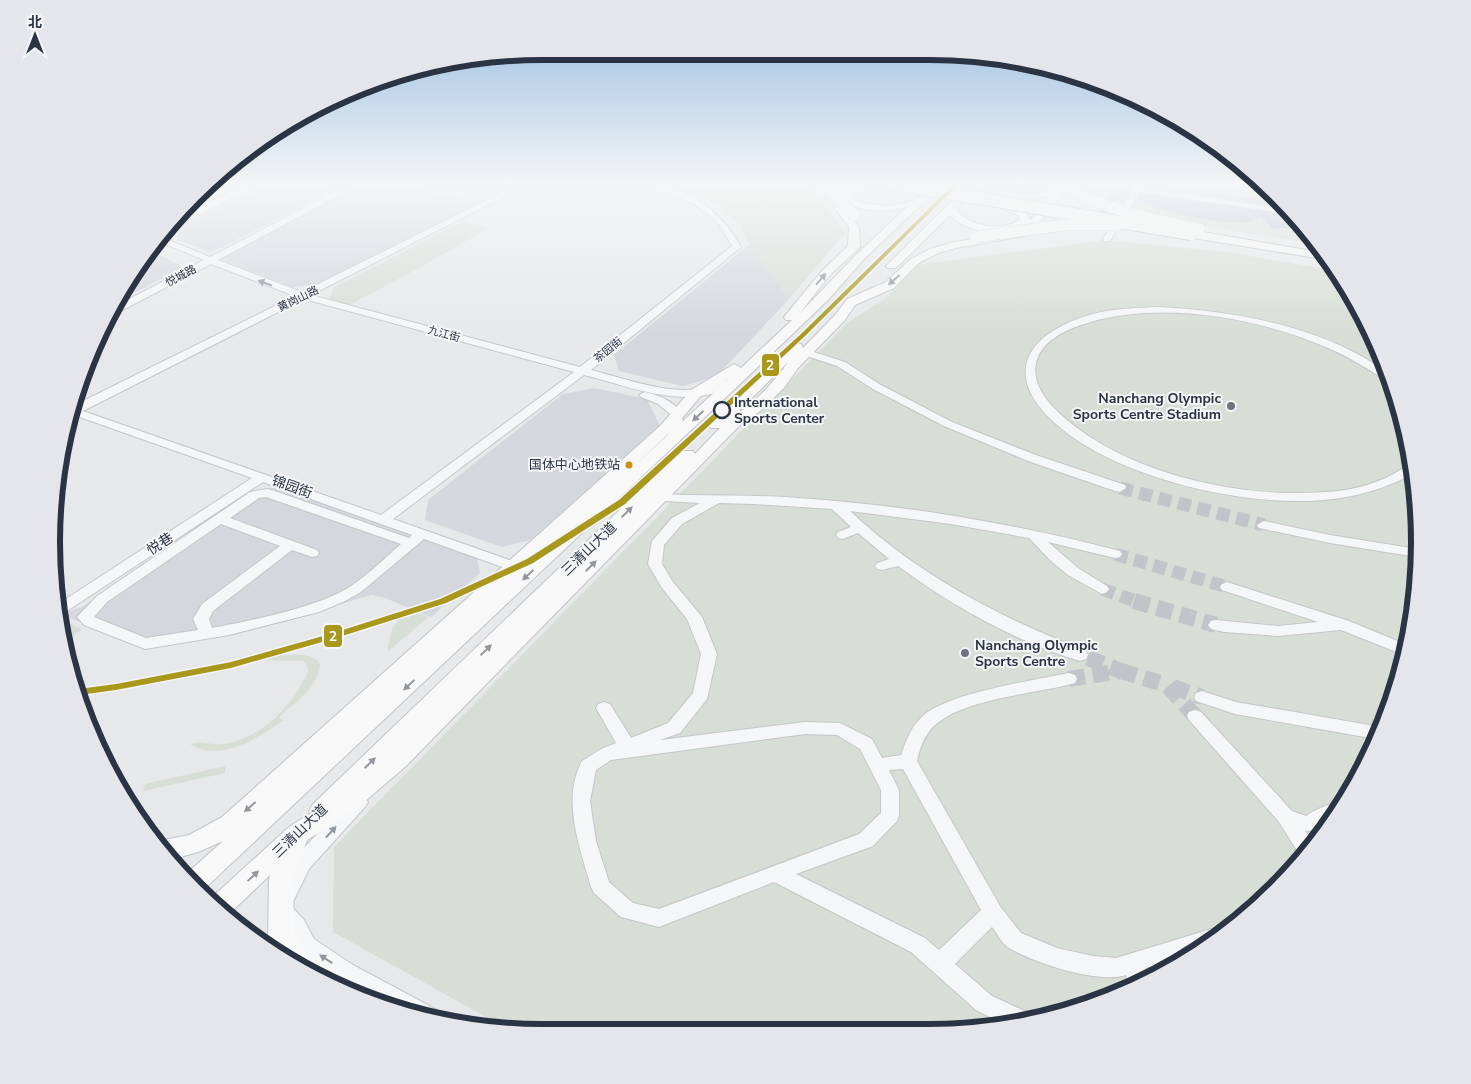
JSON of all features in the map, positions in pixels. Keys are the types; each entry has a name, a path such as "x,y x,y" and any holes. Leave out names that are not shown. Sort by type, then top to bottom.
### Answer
{"highway":[{"path":"1203,234 1315,255"},
{"path":"1206,234 1310,248"}],"main road":[{"path":"171,849 211,837 257,801 664,429 696,394 703,388 716,382 744,360 790,317 826,274 854,247 854,234"},
{"path":"861,256 865,234"},
{"name":"三清山大道","path":"198,880 735,382 824,297 884,234"},
{"path":"286,950 281,939 281,880 297,834 347,803 398,760 651,497 736,421 754,409 779,385 801,350 841,317 851,302 929,234"},
{"path":"898,262 925,249 1000,234"},
{"path":"851,302 890,285 915,261 934,250 1022,234"},
{"path":"790,317 824,297"},
{"path":"735,382 744,360"},
{"name":"三清山大道","path":"224,904 651,497"},
{"path":"176,856 217,842 265,818 304,757"}],"street":[{"name":"悦城路","path":"123,305 261,234"},
{"name":"黄岗山路","path":"79,408 427,234"},
{"name":"茶园街","path":"383,520 579,374 737,246 731,234"},
{"path":"1107,239 1110,234"},
{"name":"九江街","path":"167,241 251,277 303,296 579,374 659,399 671,407 676,416"},
{"name":"九江街","path":"161,248 291,302 579,374 666,392 696,394 735,382"},
{"path":"1379,371 1364,361 1325,342 1282,328 1238,318 1193,312 1151,310 1112,314 1088,319 1054,334 1037,350 1030,370 1036,392 1054,417 1086,441 1130,463 1195,484 1266,496 1313,497 1354,493 1388,483 1406,473"},
{"path":"801,350 841,364 877,386 948,424 1032,458 1120,488"},
{"name":"锦园街","path":"77,414 383,520 417,539 513,566"},
{"path":"670,441 678,427 676,416"},
{"path":"596,491 638,471"},
{"name":"悦巷","path":"64,607 263,477"},
{"path":"267,493 417,539 356,589 340,598 314,608 207,634 145,644 85,617 102,599 255,495 267,493"},
{"path":"651,497 786,501 836,505 950,520 1033,534 1115,554"},
{"path":"607,754 805,728 840,729 866,744 890,790 890,816 866,840 774,873 659,918 628,911 601,887 587,841 581,801 588,766 607,754 674,728 701,695 709,654 694,617 667,585 655,564 657,544 677,521 717,500"},
{"path":"836,505 859,528 898,561 964,604 1029,636 1080,655"},
{"path":"220,519 312,553"},
{"path":"1264,525 1330,539 1411,552"},
{"path":"843,535 859,528"},
{"path":"1033,534 1054,558 1083,580 1102,589"},
{"path":"207,634 201,619 207,608 290,545"},
{"path":"882,566 898,561"},
{"path":"494,607 513,566"},
{"path":"1227,586 1344,625 1399,648"},
{"path":"1216,625 1278,631 1344,625"},
{"path":"1069,680 1036,685 949,708 932,717 916,736 908,761 992,912 1014,940 1056,958 1093,966 1116,968 1197,943"},
{"path":"1202,697 1235,708 1371,732"},
{"path":"604,708 626,746"},
{"path":"1196,716 1286,817 1303,845"},
{"path":"398,760 302,864 280,908 297,927 307,946 346,972 402,1003"},
{"path":"878,765 908,761"},
{"path":"1286,817 1308,824 1327,814"},
{"path":"774,873 918,944 984,1003 1012,1017"},
{"path":"940,964 992,912"},
{"path":"1135,962 1137,976"}],"shaded area":[{"path":"178,234 249,234 219,249 209,251 177,240"},
{"path":"262,234 418,234 318,284 292,287 223,260 231,250"},
{"path":"439,234 479,234 349,305 329,300 334,287"},
{"path":"744,234 845,234 789,299 749,245"},
{"path":"1251,234 1299,234 1306,243"},
{"name":"Nanchang Olympic Sports Centre","path":"1106,240 1226,252 1326,269 1330,274 1361,329 1374,358 1395,417 1407,479 1410,510 1410,574 1402,636 1395,667 1374,726 1361,755 1330,810 1291,860 1270,883 1222,924 1197,943 1142,974 1113,987 1054,1008 992,1020 961,1023 542,1024 494,1021 333,932 334,847 848,322 885,299 916,265"},
{"path":"749,245 789,299 716,377 683,386 619,371 614,355"},
{"path":"157,254 181,265 178,270 128,296"},
{"path":"594,388 647,399 660,426 530,540 502,547 425,520 428,500 563,394"},
{"path":"278,486 477,558 480,573 431,617 385,598 371,595 301,616 215,637 140,648 66,616 65,613 82,607 253,492"},
{"path":"406,610 429,617 387,652 392,629"},
{"path":"67,623 82,629 70,639"},
{"path":"278,656 306,656 316,659 320,663 316,680 311,687 279,717 284,720 251,741 227,750 214,751 190,744 224,744 238,741 264,727 275,718 294,696 308,671 306,663 302,661 257,660"},
{"path":"225,766 225,773 143,791 145,784"}],"tunnel":[{"path":"1120,488 1264,525"},
{"path":"1115,554 1227,587"},
{"path":"1102,589 1138,602"},
{"path":"1134,601 1216,625"},
{"path":"1080,655 1121,671"},
{"path":"1069,679 1121,671"},
{"path":"1121,671 1167,685"},
{"path":"1167,685 1202,697"},
{"path":"1167,685 1195,716"}],"transit line":[{"name":"2","path":"84,691 231,665 333,636 443,601 530,561 622,502 803,335 906,234"}],"place":[{"name":"Nanchang Olympic Sports Centre Stadium","path":"1231,406"},
{"name":"International Sports Center","path":"722,410"},
{"name":"国体中心地铁站","path":"629,465"},
{"name":"Nanchang Olympic Sports Centre","path":"965,653"}]}
